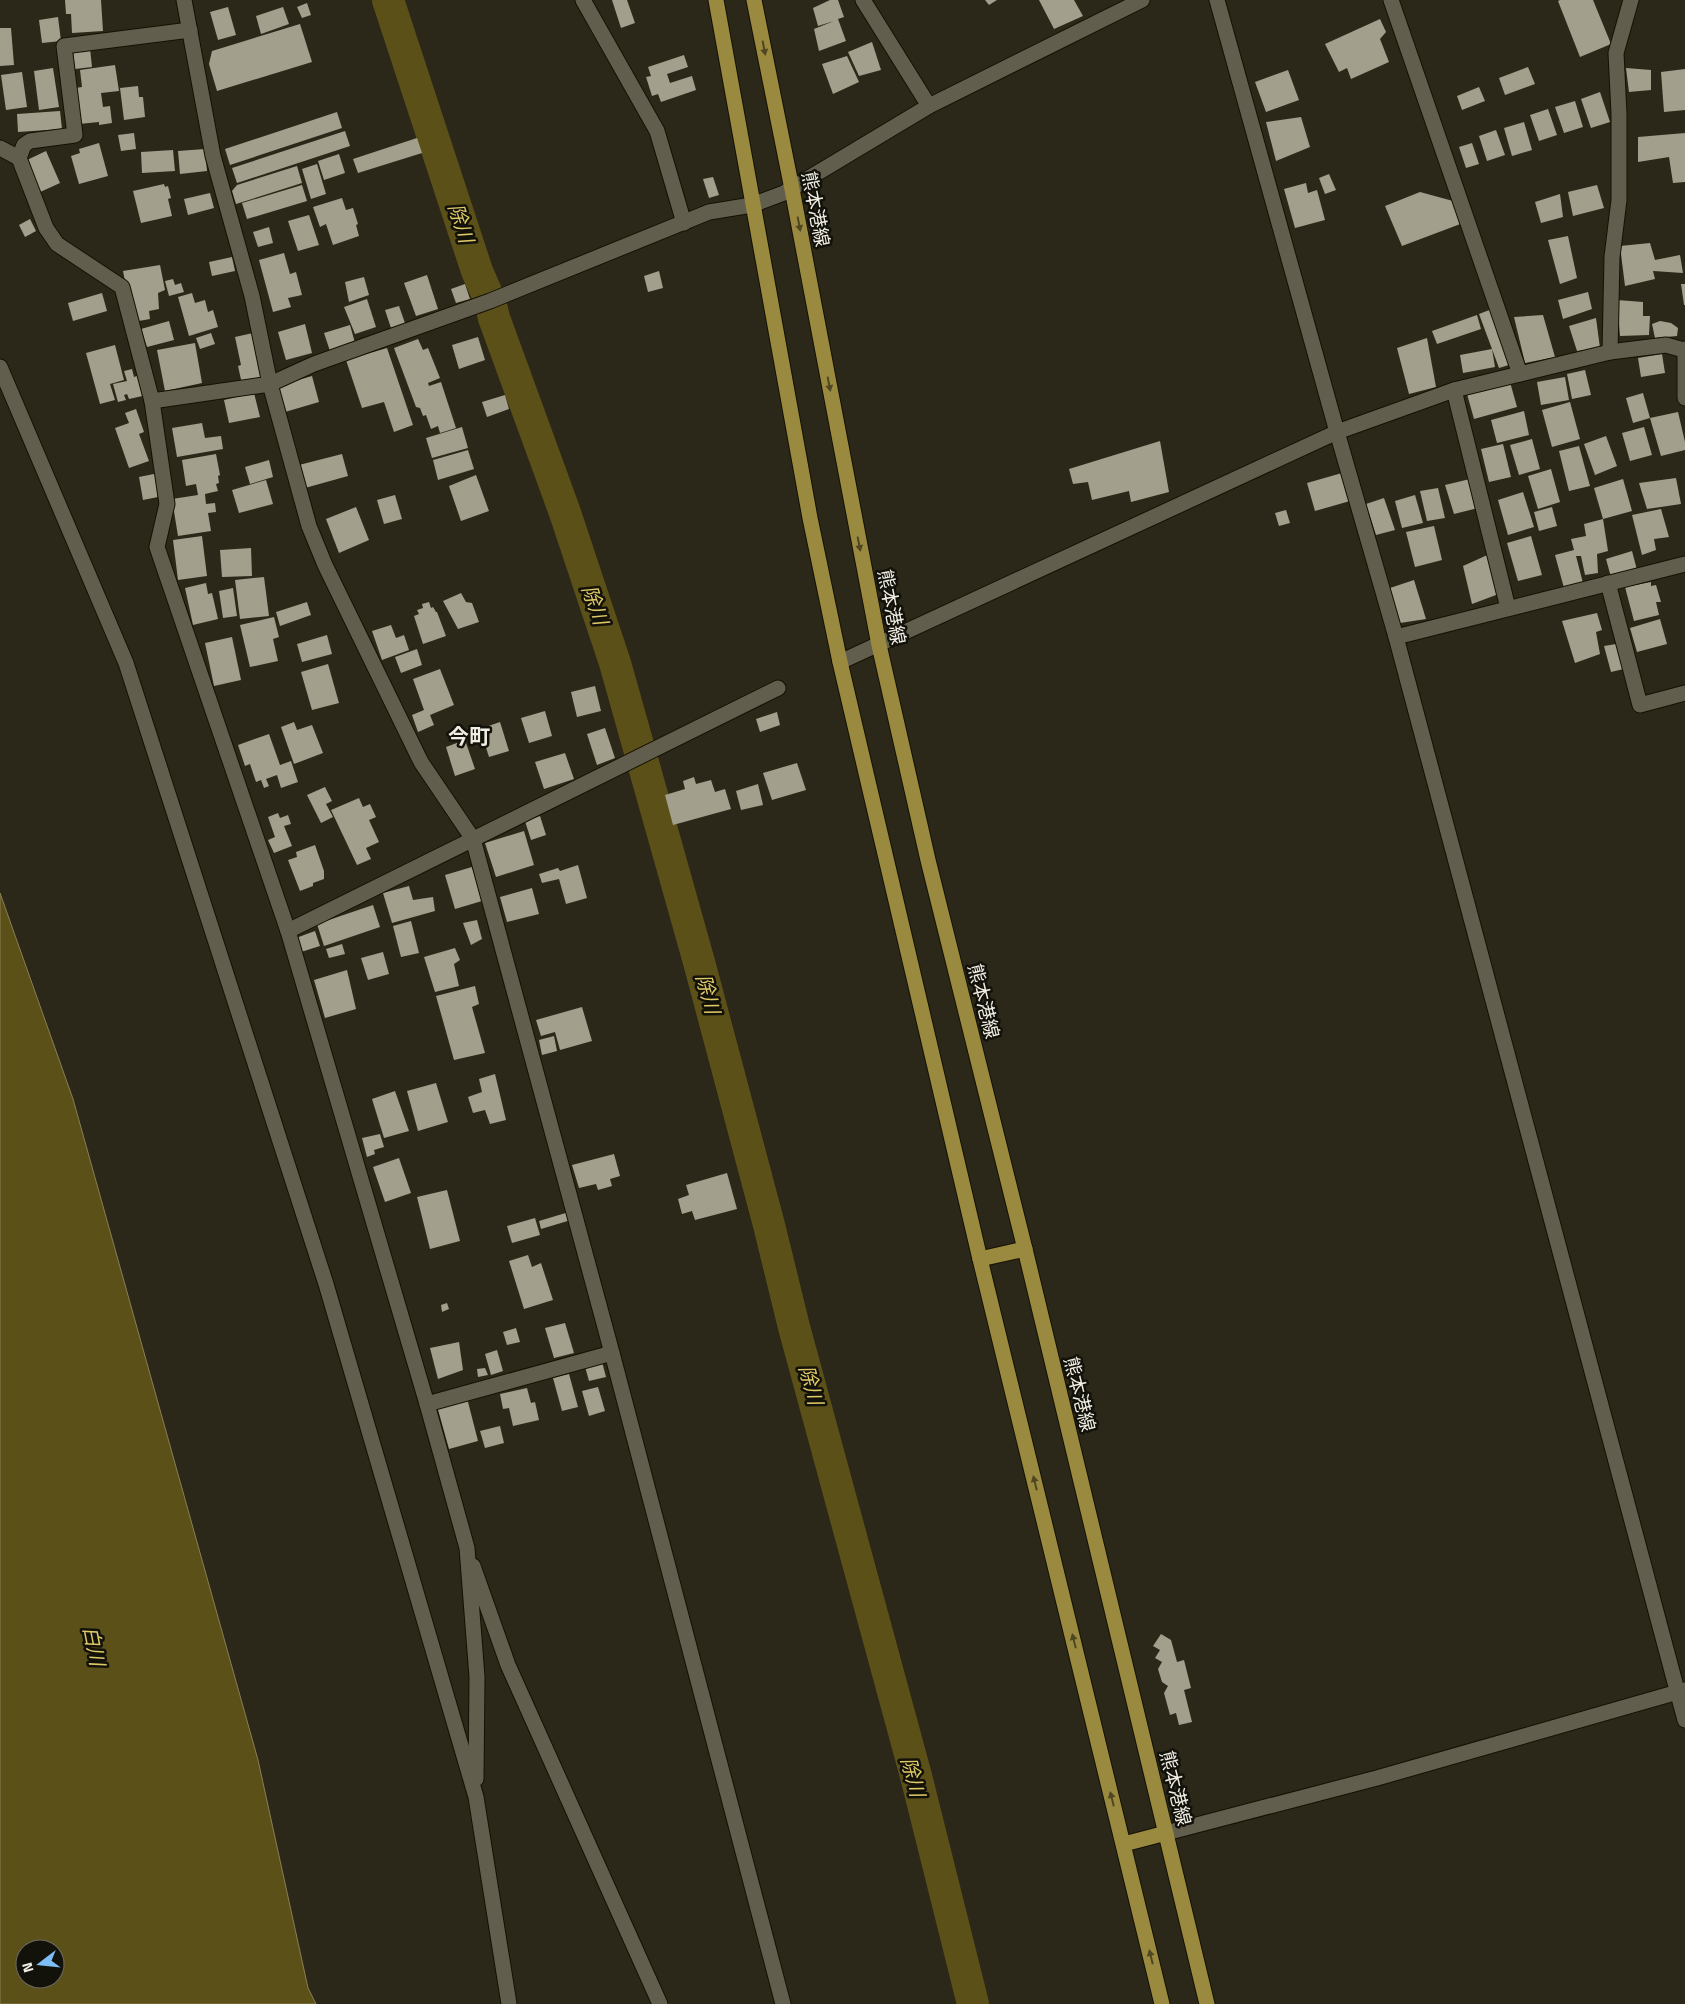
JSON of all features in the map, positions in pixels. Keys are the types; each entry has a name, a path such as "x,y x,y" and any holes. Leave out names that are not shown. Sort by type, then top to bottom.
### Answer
{"main road":[{"path":"716,0 810,518 840,662 980,1259 1162,2004"},
{"name":"熊本港線","path":"754,0 792,189 878,645 928,860 1025,1249 1207,2004"},
{"path":"980,1259 1025,1249"},
{"path":"1124,1844 1166,1834"}],"street":[{"path":"184,0 213,156 252,296 270,384 309,526 325,565 421,762 473,840 612,1353 783,2004"},
{"path":"583,0 657,131 684,222"},
{"path":"863,0 929,106"},
{"path":"152,401 270,384 314,364 490,301 709,212 752,205 792,189 929,106 1142,0"},
{"path":"1217,0 1396,637 1681,1691 1685,1720"},
{"path":"1390,0 1520,374"},
{"path":"1610,352 1612,257 1619,200 1619,114 1616,53 1631,0"},
{"path":"19,158 24,146 30,141 75,135 64,46 190,30"},
{"path":"0,148 19,158 46,228 58,244 122,287 152,401 168,504 157,548 288,930 427,1404 467,1548 508,1665 660,2004"},
{"path":"840,662 1337,432 1454,390 1610,352 1666,345 1685,349 1685,398"},
{"path":"0,367 126,663 326,1284 476,1797 510,2004"},
{"path":"1454,390 1508,608"},
{"path":"1396,637 1685,564"},
{"path":"1608,583 1640,705 1685,693"},
{"path":"288,930 778,688"},
{"path":"427,1404 612,1353"},
{"path":"467,1548 477,1677 476,1797"},
{"path":"1166,1834 1377,1778 1681,1691"}],"water":[{"name":"白川","path":"0,893 73,1099 258,1760 308,1988 316,2004 0,2004"}],"building":[{"path":"65,0 101,0 103,31 72,33 71,14 66,14"},
{"path":"612,0 627,0 635,23 621,28"},
{"path":"830,0 838,0 844,17 838,19 846,41 819,51 814,29 834,21 818,26 813,8"},
{"path":"985,0 997,0 989,5"},
{"path":"1039,0 1074,0 1083,16 1054,29"},
{"path":"1593,0 1611,44 1580,57 1558,1"},
{"path":"307,3 311,15 302,18 297,7"},
{"path":"228,7 236,35 218,40 210,12"},
{"path":"283,7 289,24 261,34 256,16"},
{"path":"58,17 61,41 42,43 39,20"},
{"path":"1380,19 1386,32 1380,39 1389,62 1351,79 1347,68 1339,72 1325,44"},
{"path":"300,24 312,62 217,91 209,64 212,51"},
{"path":"0,28 11,28 14,65 0,66"},
{"path":"872,42 881,70 859,76 848,52"},
{"path":"90,48 92,67 75,69 73,51"},
{"path":"684,55 688,67 667,74 670,83 692,76 696,90 661,102 658,94 652,96 646,77 651,76 648,67"},
{"path":"847,56 859,82 833,94 822,64"},
{"path":"115,65 119,91 101,93 103,107 110,106 112,123 99,125 99,122 79,124 75,88 82,87 80,70"},
{"path":"1528,67 1535,84 1505,95 1499,78"},
{"path":"53,68 59,107 39,110 34,71"},
{"path":"1626,68 1651,70 1651,90 1629,92"},
{"path":"1685,69 1685,110 1664,112 1661,72"},
{"path":"1288,70 1299,100 1266,112 1255,82"},
{"path":"22,72 27,107 6,110 1,75"},
{"path":"138,86 139,97 143,97 145,117 124,120 120,88"},
{"path":"1479,87 1485,101 1462,110 1457,96"},
{"path":"1600,92 1610,122 1591,128 1581,99"},
{"path":"1575,101 1583,127 1564,133 1555,107"},
{"path":"1548,109 1557,135 1539,141 1530,115"},
{"path":"60,111 62,129 18,132 17,114"},
{"path":"337,112 342,128 230,165 225,149"},
{"path":"1301,117 1310,147 1276,161 1266,122"},
{"path":"1524,122 1532,150 1512,156 1504,128"},
{"path":"1496,130 1505,155 1487,161 1479,136"},
{"path":"345,131 350,146 237,183 232,168"},
{"path":"134,133 136,149 121,151 118,135"},
{"path":"1685,133 1685,182 1673,183 1669,157 1638,162 1638,137"},
{"path":"417,138 422,153 358,173 353,159"},
{"path":"99,143 108,176 79,184 71,156 80,153 79,149"},
{"path":"1472,143 1479,164 1466,168 1459,147"},
{"path":"205,149 207,171 180,174 178,151"},
{"path":"173,150 175,171 142,173 141,152"},
{"path":"46,151 60,183 38,193 25,161"},
{"path":"339,154 345,173 324,180 318,161"},
{"path":"317,164 326,194 311,199 302,169"},
{"path":"297,166 302,183 236,204 232,191 237,185"},
{"path":"1329,174 1336,190 1325,194 1319,178"},
{"path":"713,177 719,195 709,198 703,179"},
{"path":"1306,183 1308,193 1317,190 1325,220 1295,228 1284,189"},
{"path":"164,184 165,187 168,186 171,198 168,199 172,216 141,223 133,191"},
{"path":"302,185 307,201 247,219 242,203"},
{"path":"1597,185 1604,208 1573,216 1568,192"},
{"path":"1420,192 1453,201 1463,223 1402,246 1385,206"},
{"path":"210,193 214,208 188,215 184,199"},
{"path":"1560,194 1563,217 1541,223 1535,202"},
{"path":"342,198 346,210 353,208 358,224 356,225 359,236 333,245 326,224 320,227 313,207"},
{"path":"309,215 319,245 298,251 288,221"},
{"path":"30,219 36,231 25,237 19,225"},
{"path":"269,227 273,243 258,247 253,232"},
{"path":"1568,236 1577,278 1560,284 1548,240"},
{"path":"1650,243 1655,260 1680,255 1683,273 1653,271 1655,279 1625,286 1620,246"},
{"path":"284,253 290,274 296,272 302,295 288,298 291,307 273,312 259,260"},
{"path":"232,257 235,271 212,276 209,262"},
{"path":"160,265 165,290 158,293 159,309 149,311 150,319 133,322 123,271"},
{"path":"659,271 663,288 648,292 644,276"},
{"path":"427,275 438,309 416,316 404,283"},
{"path":"364,277 369,295 349,302 345,282"},
{"path":"173,279 175,285 181,283 184,292 169,296 165,281"},
{"path":"465,284 470,299 456,303 451,289"},
{"path":"1681,284 1685,284 1685,305 1684,305"},
{"path":"1588,292 1592,309 1563,319 1558,300"},
{"path":"102,293 107,311 73,321 68,303"},
{"path":"192,293 195,303 205,300 208,312 213,310 218,327 189,336 178,297"},
{"path":"367,299 376,327 355,334 344,307"},
{"path":"1617,300 1643,302 1643,316 1650,316 1649,335 1620,336"},
{"path":"399,306 406,326 392,331 385,310"},
{"path":"1492,309 1512,364 1499,368 1479,314"},
{"path":"1477,315 1481,329 1437,344 1432,331"},
{"path":"1543,315 1555,357 1525,363 1514,317"},
{"path":"1596,318 1600,348 1577,351 1569,326"},
{"path":"169,321 174,340 147,347 141,329"},
{"path":"1660,321 1671,323 1678,328 1677,336 1655,338 1652,324"},
{"path":"305,324 312,353 286,360 278,332"},
{"path":"350,325 355,343 330,351 324,333"},
{"path":"211,333 215,344 200,349 196,338"},
{"path":"253,333 263,380 242,384 238,366 241,365 235,337"},
{"path":"478,337 485,360 459,369 452,345"},
{"path":"1427,338 1436,387 1409,394 1397,348"},
{"path":"418,339 423,350 428,348 440,378 428,383 429,386 441,382 456,428 440,433 438,426 431,429 426,415 423,416 420,408 416,407 394,348"},
{"path":"195,343 202,383 165,391 157,350"},
{"path":"115,345 124,380 110,384 115,400 100,404 86,353"},
{"path":"387,348 413,425 394,432 384,402 362,408 346,360"},
{"path":"1492,349 1495,367 1463,373 1460,355"},
{"path":"1662,354 1665,373 1641,377 1638,358"},
{"path":"132,369 134,377 142,374 147,395 129,399 127,394 124,395 126,400 118,402 113,384 127,381 124,371"},
{"path":"1585,370 1591,395 1572,399 1567,374"},
{"path":"312,376 319,402 285,412 278,386"},
{"path":"1565,377 1569,400 1541,405 1537,382"},
{"path":"1510,382 1517,407 1474,419 1467,394"},
{"path":"254,393 260,417 229,423 224,400"},
{"path":"1643,393 1650,418 1633,423 1626,398"},
{"path":"505,395 509,409 487,417 482,402"},
{"path":"1570,402 1580,439 1552,447 1542,410"},
{"path":"136,409 144,432 139,434 149,461 129,468 115,428 129,423 125,413"},
{"path":"1524,411 1529,435 1497,443 1491,420"},
{"path":"1678,412 1685,450 1661,456 1650,418"},
{"path":"202,423 205,438 221,436 223,449 177,457 172,428"},
{"path":"462,427 468,448 432,458 426,438"},
{"path":"1644,427 1652,455 1630,461 1622,433"},
{"path":"1606,436 1617,466 1595,475 1584,444"},
{"path":"1532,439 1540,469 1519,475 1510,445"},
{"path":"1160,441 1169,492 1131,502 1129,491 1092,500 1088,482 1073,484 1069,469"},
{"path":"1503,444 1511,477 1489,482 1481,449"},
{"path":"1579,446 1590,486 1569,491 1559,451"},
{"path":"468,450 474,469 438,480 433,460"},
{"path":"216,454 220,475 218,476 219,483 216,484 218,491 205,494 206,504 215,503 216,512 208,513 211,531 178,536 172,499 198,495 196,484 186,486 182,460"},
{"path":"342,454 348,476 305,488 299,465"},
{"path":"269,460 273,477 250,484 245,467"},
{"path":"1551,469 1560,502 1538,509 1528,476"},
{"path":"159,473 163,496 143,500 139,477"},
{"path":"1342,473 1350,501 1315,511 1307,483"},
{"path":"476,475 489,511 461,521 449,486"},
{"path":"1676,478 1681,504 1647,509 1639,483"},
{"path":"1470,479 1478,508 1454,514 1445,485"},
{"path":"1623,479 1632,511 1603,519 1594,488"},
{"path":"266,480 273,504 239,513 232,490"},
{"path":"1438,488 1445,518 1427,521 1420,491"},
{"path":"1523,492 1534,527 1508,535 1498,500"},
{"path":"395,495 402,519 384,524 377,500"},
{"path":"1415,495 1423,523 1402,528 1395,501"},
{"path":"1384,498 1395,530 1376,535 1366,504"},
{"path":"356,507 369,540 339,553 326,519"},
{"path":"1552,507 1557,526 1539,531 1534,512"},
{"path":"1661,509 1669,537 1654,539 1656,550 1642,555 1632,515"},
{"path":"1286,510 1290,523 1279,526 1275,513"},
{"path":"1603,519 1608,551 1597,554 1598,573 1585,575 1581,556 1576,556 1583,583 1564,588 1555,555 1574,550 1571,539 1586,536 1584,524"},
{"path":"1434,526 1442,560 1415,567 1406,532"},
{"path":"202,536 207,576 178,580 173,540"},
{"path":"1531,536 1542,575 1518,581 1507,543"},
{"path":"251,548 252,576 222,577 220,550"},
{"path":"1632,551 1637,570 1611,577 1606,559"},
{"path":"1494,552 1504,592 1472,604 1463,566"},
{"path":"264,577 269,616 240,619 235,580"},
{"path":"1414,580 1426,619 1400,623 1390,588"},
{"path":"1651,582 1651,586 1656,585 1661,602 1656,602 1659,615 1634,621 1625,587"},
{"path":"206,583 208,594 212,593 218,619 193,625 185,588"},
{"path":"233,588 237,616 223,618 219,591"},
{"path":"461,593 466,602 472,603 479,622 458,629 443,601"},
{"path":"307,602 311,615 280,626 276,612"},
{"path":"429,602 431,608 433,607 437,612 446,636 423,644 414,616 419,614 417,610 423,608 422,604"},
{"path":"1597,613 1602,630 1596,632 1600,654 1575,663 1562,621"},
{"path":"274,617 279,637 273,639 278,661 250,667 240,625"},
{"path":"1660,619 1667,644 1637,652 1630,628"},
{"path":"391,625 396,638 404,635 409,650 382,660 372,631"},
{"path":"327,635 332,654 302,662 297,644"},
{"path":"232,637 241,680 214,686 205,643"},
{"path":"1622,643 1628,668 1611,672 1604,646"},
{"path":"417,649 422,665 401,673 395,657"},
{"path":"328,664 339,703 312,710 301,672"},
{"path":"440,669 454,705 430,715 434,725 418,732 412,715 424,710 413,679"},
{"path":"595,686 601,711 577,717 571,692"},
{"path":"545,711 552,736 529,743 521,718"},
{"path":"777,712 780,725 760,732 756,719"},
{"path":"294,722 297,730 312,725 323,753 294,764 281,727"},
{"path":"500,722 509,751 489,757 480,729"},
{"path":"605,728 615,758 597,765 587,734"},
{"path":"269,734 280,765 291,761 298,782 281,788 277,775 266,779 269,786 264,788 261,780 256,782 250,764 245,766 238,745"},
{"path":"465,740 475,769 455,776 446,747"},
{"path":"565,753 574,779 544,789 535,762"},
{"path":"797,763 806,790 772,800 763,773"},
{"path":"694,777 696,784 711,780 715,792 725,789 731,809 673,825 665,795 685,789 683,781"},
{"path":"758,784 763,805 741,810 736,791"},
{"path":"325,787 332,801 326,804 333,817 321,823 307,795"},
{"path":"359,798 363,807 370,804 376,817 369,820 379,842 366,848 371,859 357,865 331,810"},
{"path":"278,813 280,818 288,815 291,824 284,826 292,846 274,853 268,840 275,837 268,817"},
{"path":"540,816 546,835 531,840 525,821"},
{"path":"524,831 534,865 496,877 485,843"},
{"path":"315,845 324,871 324,879 300,891 288,860 297,857 296,852"},
{"path":"578,865 587,898 566,904 559,879 542,883 539,874 558,868 560,871"},
{"path":"472,867 482,901 455,909 445,875"},
{"path":"409,886 413,900 433,897 435,911 392,923 383,893"},
{"path":"532,888 539,914 507,922 500,897"},
{"path":"373,905 380,927 324,946 317,924"},
{"path":"477,920 482,939 471,945 463,923"},
{"path":"411,921 419,953 401,957 393,926"},
{"path":"315,931 320,946 301,952 296,938"},
{"path":"342,944 345,954 329,958 326,949"},
{"path":"455,948 460,960 454,964 459,986 435,992 424,957"},
{"path":"383,952 389,974 368,980 361,958"},
{"path":"347,970 356,1009 325,1018 314,980"},
{"path":"475,986 479,1004 472,1007 485,1053 454,1060 436,996"},
{"path":"582,1007 592,1041 560,1050 555,1032 541,1036 536,1020"},
{"path":"554,1036 557,1051 542,1055 539,1040"},
{"path":"495,1074 506,1120 490,1124 485,1110 473,1113 468,1097 482,1092 479,1079"},
{"path":"436,1083 448,1122 418,1131 407,1091"},
{"path":"395,1091 409,1131 384,1138 372,1099"},
{"path":"380,1134 384,1147 374,1150 375,1154 367,1157 362,1138"},
{"path":"614,1154 620,1176 610,1179 612,1186 598,1190 596,1184 579,1188 572,1165"},
{"path":"399,1158 411,1193 385,1202 373,1167"},
{"path":"727,1173 737,1209 695,1220 692,1211 682,1214 678,1199 689,1195 686,1185"},
{"path":"447,1190 460,1241 430,1249 417,1197"},
{"path":"569,1212 571,1220 541,1229 539,1221"},
{"path":"535,1218 540,1235 512,1243 507,1226"},
{"path":"528,1255 532,1267 541,1263 553,1300 524,1309 509,1261"},
{"path":"447,1303 449,1309 442,1312 441,1305"},
{"path":"565,1323 574,1353 554,1358 545,1328"},
{"path":"516,1328 520,1342 507,1345 503,1332"},
{"path":"459,1342 463,1370 438,1379 430,1348"},
{"path":"497,1350 503,1371 491,1375 485,1354"},
{"path":"601,1358 606,1377 589,1381 584,1363"},
{"path":"485,1368 488,1375 478,1377 477,1369"},
{"path":"569,1374 578,1407 562,1411 553,1378"},
{"path":"598,1387 605,1411 589,1416 582,1391"},
{"path":"527,1388 531,1403 535,1402 539,1420 513,1426 509,1408 503,1409 500,1394"},
{"path":"467,1398 478,1441 449,1449 437,1406"},
{"path":"500,1426 504,1443 485,1448 480,1431"},
{"path":"1161,1634 1171,1640 1177,1662 1184,1660 1191,1688 1184,1690 1192,1722 1179,1725 1176,1713 1170,1715 1164,1693 1168,1686 1162,1682 1158,1669 1162,1662 1155,1658 1160,1650 1153,1646"}],"waterway":[{"name":"除川","path":"388,0 477,271 490,301 494,318 564,510 615,663 699,962 794,1327 916,1776 973,2004"}],"district":[{"name":"今町","path":"469,737"}]}
